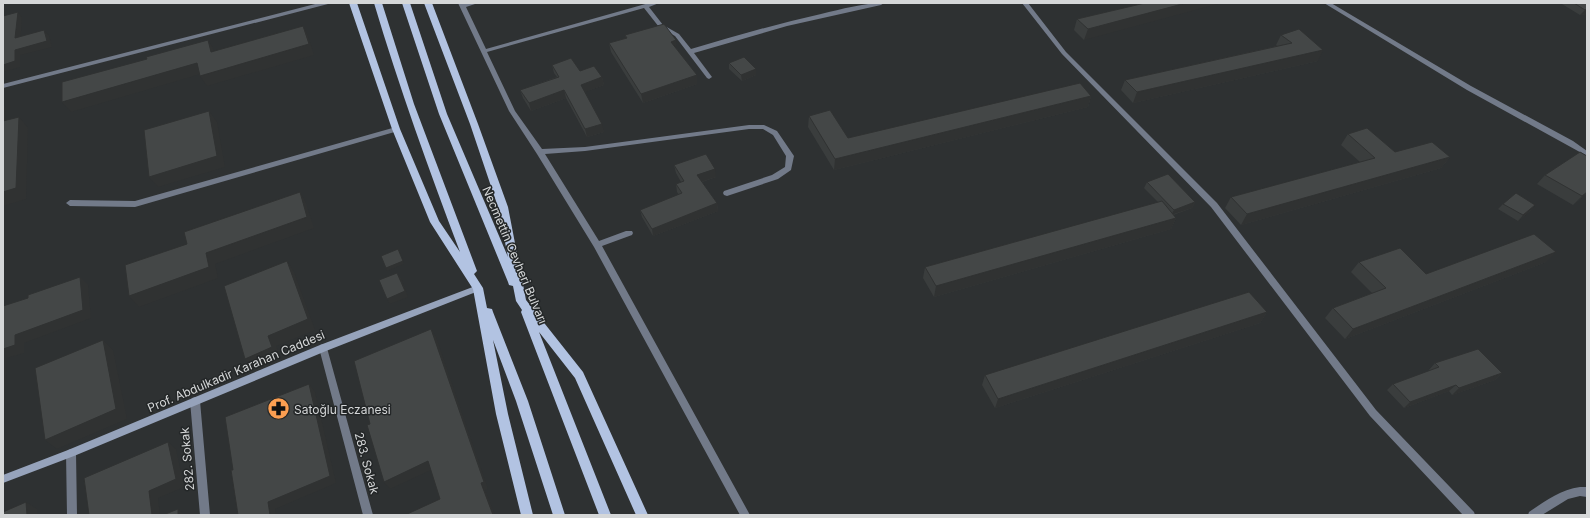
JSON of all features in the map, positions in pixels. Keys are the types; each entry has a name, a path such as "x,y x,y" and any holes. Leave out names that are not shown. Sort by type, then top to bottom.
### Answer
{"main road":[{"path":"353,3 396,129 435,222 478,288 502,414 527,515"},
{"path":"378,3 391,49 416,122 522,401 559,515"},
{"name":"Necmettin Cevheri Bulvarı","path":"406,3 443,114 521,301 604,515"},
{"path":"428,3 466,102 503,207 521,301 579,375 642,515"},
{"name":"Prof. Abdulkadir Karahan Caddesi","path":"3,479 71,453 323,348 478,288"}],"street":[{"path":"3,86 326,3"},
{"path":"475,3 462,5 512,110 540,152 597,245 745,515"},
{"path":"484,51 656,3"},
{"path":"690,52 733,38 881,3"},
{"path":"1025,3 1064,53 1214,205 1373,413 1470,515"},
{"path":"1327,3 1469,88 1570,142 1587,154"},
{"path":"645,6 661,26 677,35 709,77"},
{"path":"540,152 586,149 749,127 764,127 775,133 790,156 788,168 774,177 727,193"},
{"path":"70,203 135,204 396,129"},
{"path":"597,245 629,233"},
{"name":"283. Sokak","path":"323,348 368,515"},
{"name":"282. Sokak","path":"195,401 205,515"},
{"path":"71,453 72,515"},
{"path":"1533,515 1564,496 1580,491 1587,492"}],"building":[{"path":"1145,3 1186,3 1088,29 1077,19"},
{"path":"1574,3 1587,3 1587,9 1585,10"},
{"path":"18,12 15,38 44,30 47,41 15,50 15,61 3,65 3,16"},
{"path":"664,24 676,40 671,42 697,75 641,94 609,43 627,38 625,35"},
{"path":"303,26 309,44 200,76 197,63 62,102 62,82 147,59 146,57 208,40 211,52"},
{"path":"1299,29 1323,50 1137,92 1125,80 1292,43 1281,35"},
{"path":"744,57 756,69 741,75 729,63"},
{"path":"571,58 580,71 594,66 602,77 581,85 602,124 585,129 564,90 529,103 520,90 559,77 552,65"},
{"path":"1080,83 1091,96 835,159 809,116 830,110 848,138"},
{"path":"209,111 217,156 149,177 144,130"},
{"path":"19,117 16,188 3,192 3,121"},
{"path":"1367,128 1395,152 1432,142 1450,157 1247,214 1231,197 1375,158 1348,134"},
{"path":"1580,152 1587,156 1587,192 1582,196 1545,175"},
{"path":"706,154 715,169 697,175 717,203 652,229 640,210 682,193 676,184 684,181 674,165"},
{"path":"1168,174 1195,202 1174,210 1147,182"},
{"path":"300,192 307,217 206,253 209,267 129,296 125,265 187,244 184,232"},
{"path":"1516,193 1535,205 1523,215 1503,204"},
{"path":"1162,201 1176,218 936,286 925,267"},
{"path":"1534,234 1556,252 1353,329 1333,308 1386,288 1359,262 1400,248 1426,274"},
{"path":"398,249 403,261 386,268 381,256"},
{"path":"287,261 308,319 268,336 272,347 245,359 224,286"},
{"path":"397,273 405,291 387,299 379,280"},
{"path":"80,277 83,310 15,335 15,345 3,349 3,306 28,298 28,295"},
{"path":"1249,292 1267,312 998,399 985,375"},
{"path":"431,329 484,482 481,483 493,515 405,515 440,499 428,461 384,482 367,425 370,424 354,361"},
{"path":"103,340 116,409 45,440 35,368"},
{"path":"1478,349 1502,373 1459,388 1456,385 1410,402 1393,384 1439,367 1435,363"},
{"path":"309,384 330,476 268,502 270,515 238,515 225,417"},
{"path":"168,442 176,479 149,491 152,515 89,515 84,478"},
{"path":"26,502 27,515 3,515 3,512"},
{"path":"178,509 178,515 163,515"}],"place":[{"name":"Satoğlu Eczanesi","path":"279,409"}]}
